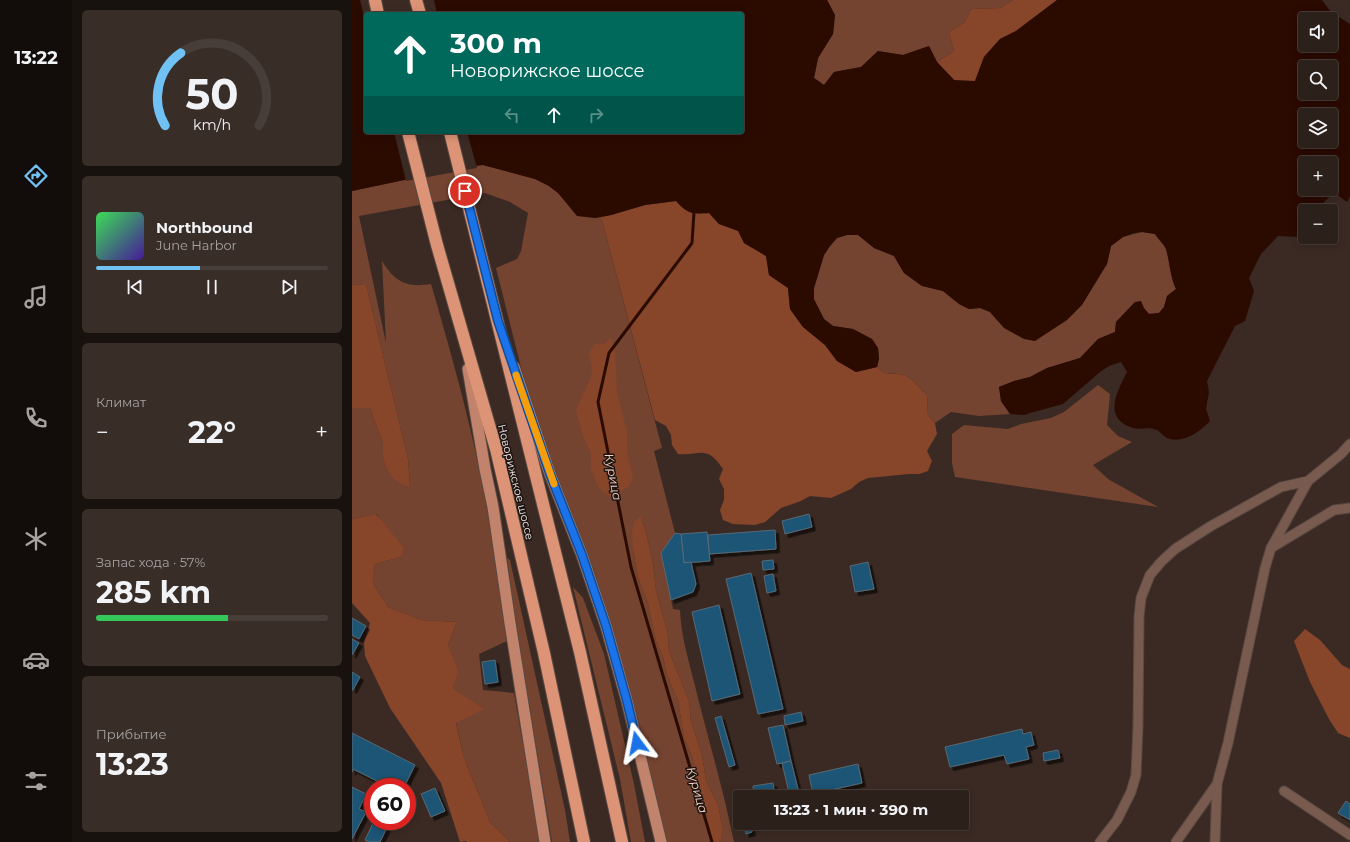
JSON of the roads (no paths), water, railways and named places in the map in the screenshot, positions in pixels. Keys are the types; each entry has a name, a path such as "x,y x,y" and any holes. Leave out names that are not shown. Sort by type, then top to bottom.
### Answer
{"highway":[{"path":"375,0 378,12"},
{"path":"416,0 419,12"},
{"name":"Новорижское шоссе","path":"409,134 437,245 463,332 499,464 544,654 584,842"},
{"name":"Новорижское шоссе","path":"451,134 580,652 622,842"}],"main road":[{"path":"498,321 550,474 582,555 606,626 627,701 661,842"},
{"path":"463,332 485,469 493,507 545,842"}],"street":[{"path":"1215,842 1217,784 1228,743 1265,568 1271,548 1308,481 1341,454 1350,444"},
{"path":"1100,842 1117,820 1131,792 1136,775 1139,617 1141,598 1150,575 1175,549 1211,526 1281,487 1308,481"},
{"path":"1271,548 1334,510 1350,508"},
{"path":"1176,842 1217,784"},
{"path":"1284,791 1350,835"}],"waterway":[{"name":"Курица","path":"694,212 692,243 609,353 598,402 631,567 712,842"}]}
